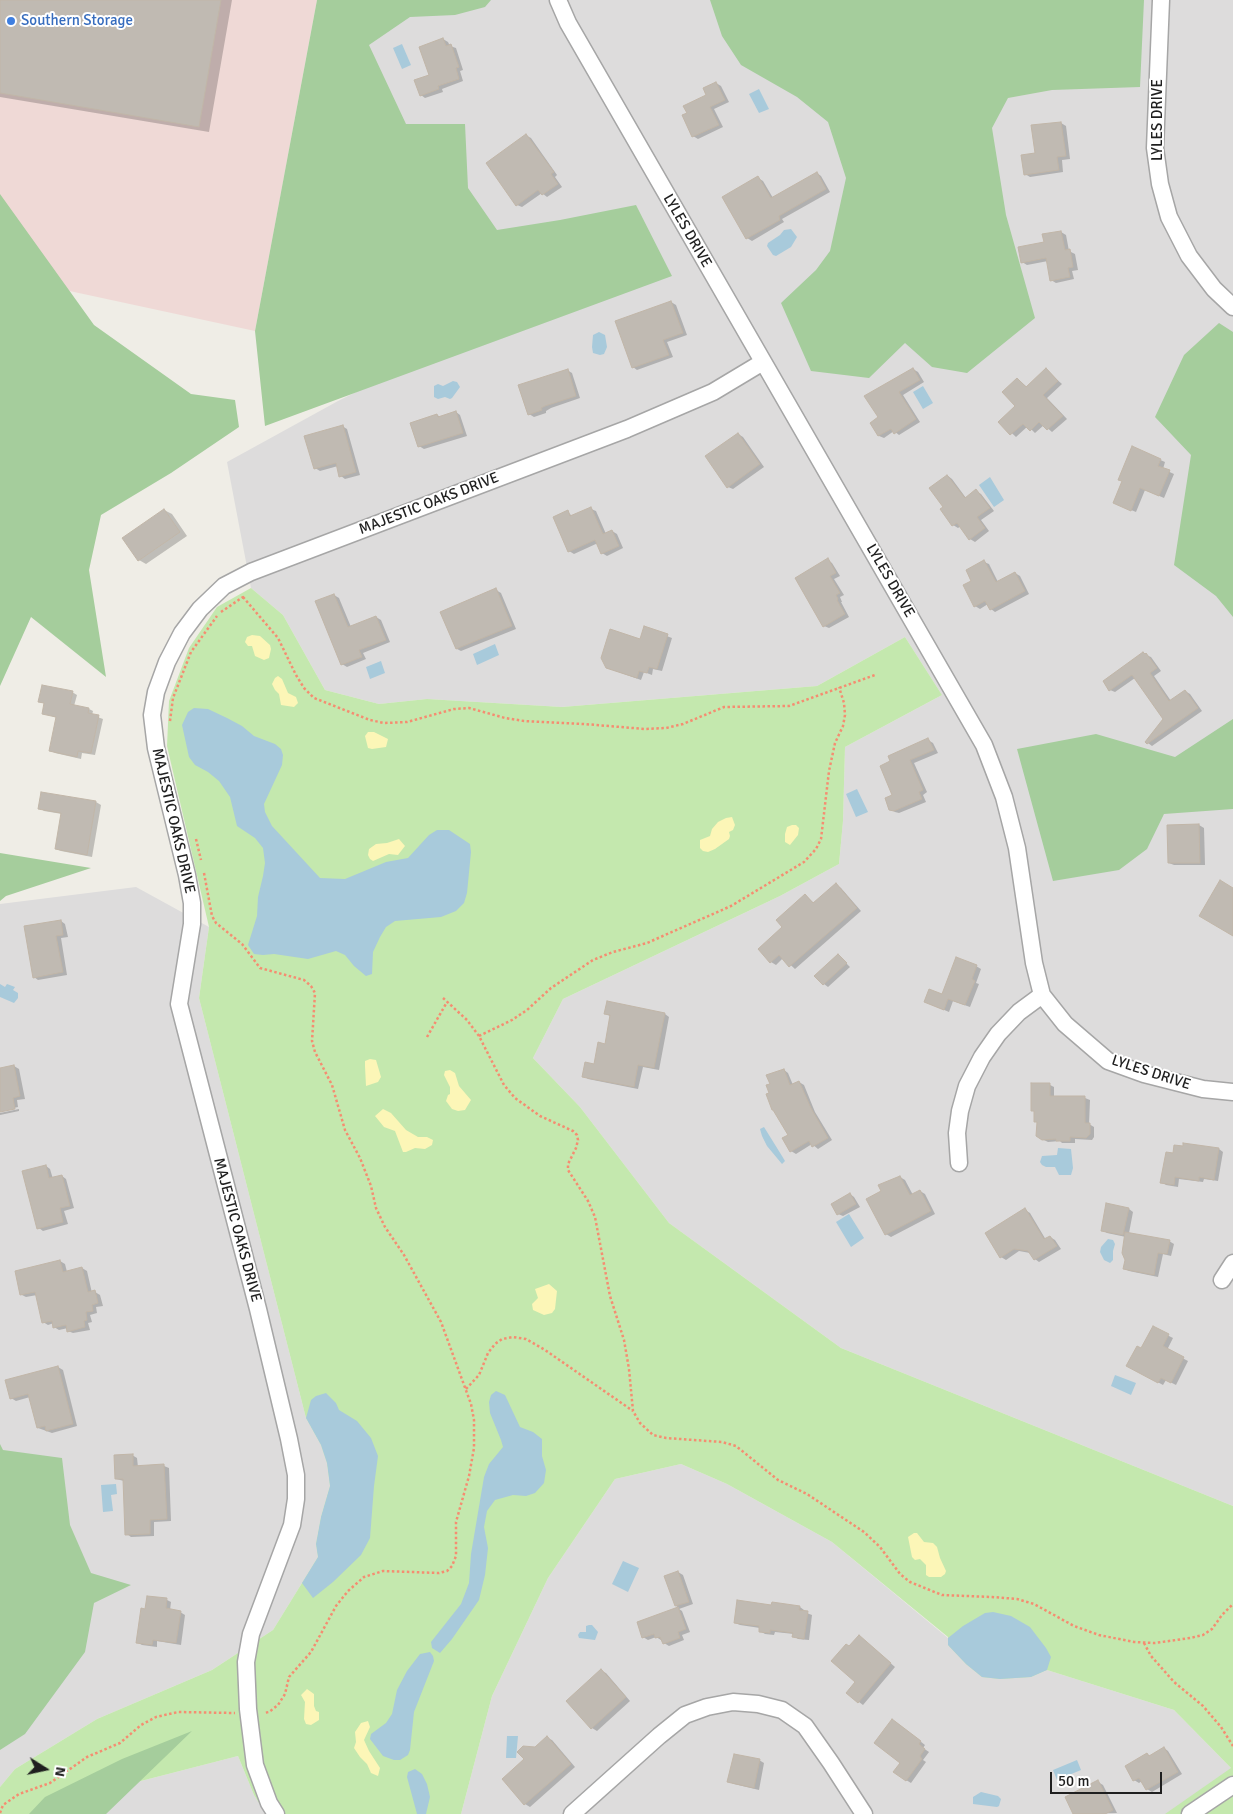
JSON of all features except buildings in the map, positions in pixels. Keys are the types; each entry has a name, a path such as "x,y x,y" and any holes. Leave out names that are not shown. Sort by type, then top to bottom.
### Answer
{"street":[{"name":"LYLES DRIVE","path":"558,0 568,23 984,745 1004,796 1017,848 1034,963 1042,995 1065,1024 1108,1061 1144,1074 1203,1089 1233,1092"},
{"name":"LYLES DRIVE","path":"1161,0 1155,148 1160,184 1169,217 1189,256 1214,289 1233,307"},
{"name":"MAJESTIC OAKS DRIVE","path":"276,1814 269,1803 255,1765 248,1709 246,1662 251,1634 292,1525 296,1499 296,1475 258,1309 179,1004 192,924 192,903 156,748 152,715 156,692 167,662 182,632 206,603 224,586 236,579 273,563 627,429 713,392 763,362"},
{"path":"959,1162 957,1134 960,1111 967,1086 982,1057 998,1034 1019,1012 1042,995"},
{"path":"1222,1280 1233,1263"},
{"path":"572,1814 685,1715 707,1707 733,1702 758,1704 782,1710 805,1726 832,1763 864,1814"},
{"path":"1190,1814 1233,1785"}],"path":[{"path":"236,579 243,597 278,638 296,675 304,688 314,698 356,716 384,723 407,722 454,709 469,708 524,721 645,729 666,728 683,724 724,708 789,706 875,675"},
{"path":"170,724 173,698 191,652 218,614 243,597"},
{"path":"479,1036 512,1020 527,1010 551,988 593,960 613,952 647,943 730,906 804,862 816,849 821,839 829,770 835,742 843,726 845,714 839,688"},
{"path":"194,833 201,861"},
{"path":"203,869 212,916 216,923 242,944 260,968 304,980 311,986 315,1004 312,1041 332,1085 345,1130 360,1158 371,1186 376,1208 385,1227 404,1255 441,1322 473,1412 474,1448 469,1476 456,1522 456,1556 452,1566 446,1571 439,1573 383,1571 364,1577 348,1591 336,1606 311,1652 289,1678 278,1705 269,1712 262,1713"},
{"path":"443,998 467,1020 479,1036 504,1084 515,1098 540,1116 577,1135 576,1148 568,1164 568,1170 588,1200 595,1217 610,1296 624,1340 633,1412"},
{"path":"427,1037 447,1002"},
{"path":"466,1389 478,1375 488,1353 495,1344 502,1339 513,1337 526,1339 545,1350 633,1412 640,1423 653,1435 666,1438 722,1442 736,1446 778,1480 807,1494 864,1532 880,1547 900,1574 910,1582 942,1595 992,1597 1034,1604 1074,1626 1098,1635 1144,1643 1203,1635 1212,1629 1233,1604"},
{"path":"1144,1643 1151,1656 1174,1682 1203,1706 1221,1727 1233,1746"},
{"path":"0,1813 3,1805 19,1794 50,1783 87,1757 120,1743 141,1725 156,1717 178,1712 236,1713"}],"shaded area":[{"path":"0,0 317,0 255,331 0,276"},
{"path":"357,0 1233,0 1233,1506 841,1348 669,1223 580,1107 533,1058 563,999 780,896 839,864 843,821 845,747 942,695 905,637 817,686 562,707 427,699 379,704 325,690 283,615 251,588 227,462 338,401 466,337 342,98"},
{"path":"136,887 209,927 199,998 306,1418 321,1445 327,1463 330,1486 316,1544 318,1557 273,1630 212,1670 97,1719 15,1769 0,1787 0,904"},
{"path":"681,1464 727,1484 832,1542 948,1638 948,1645 1031,1677 1047,1670 1174,1710 1231,1768 1208,1814 461,1814 492,1696 548,1578 615,1479"},
{"path":"238,1756 254,1795 266,1814 72,1814 102,1791"}],"green space":[{"path":"317,0 491,0 485,7 455,15 410,17 369,45 406,124 465,124 468,188 497,230 636,205 672,276 265,426 255,331"},
{"path":"710,0 1144,0 1140,87 1052,90 1008,98 992,128 1006,215 1035,318 967,373 932,367 905,343 869,378 811,371 781,303 816,270 830,251 846,178 828,122 797,97 741,65 722,36"},
{"path":"0,194 94,325 191,394 235,400 239,427 171,473 101,515 89,570 106,677 31,617 0,686"},
{"path":"1219,323 1233,332 1233,617 1216,596 1174,565 1191,455 1155,417 1184,355"},
{"path":"251,588 283,615 325,690 379,704 427,699 562,707 817,686 905,637 942,695 845,747 843,821 839,864 780,896 563,999 533,1058 580,1107 669,1223 841,1348 1233,1506 1233,1814 1165,1814 1231,1768 1174,1710 1047,1670 1031,1677 1000,1679 982,1677 948,1645 948,1637 832,1542 727,1484 681,1464 615,1479 548,1578 492,1696 461,1814 266,1814 254,1795 238,1756 102,1791 72,1814 0,1814 0,1787 15,1769 97,1719 212,1670 273,1630 318,1557 316,1544 330,1486 327,1463 321,1445 306,1418 199,998 209,927 167,746 169,701 189,648 217,607"},
{"path":"1233,719 1233,809 1164,814 1147,849 1119,870 1053,881 1017,749 1096,734 1175,757"},
{"path":"0,853 91,868 6,896 0,901"},
{"path":"0,1444 3,1450 62,1458 70,1525 91,1573 131,1585 94,1603 85,1652 25,1734 0,1750"},
{"path":"192,1731 106,1814 29,1814 45,1797 122,1759"}],"sand":[{"path":"252,635 260,636 270,645 269,658 264,660 255,656 252,646 248,646 245,642 247,637"},
{"path":"278,676 282,679 288,693 296,697 298,703 294,707 281,705 279,694 272,684"},
{"path":"368,732 374,732 388,739 386,747 368,748 365,736"},
{"path":"732,817 735,825 733,830 729,832 729,839 715,849 708,852 703,851 700,848 700,840 710,836 712,829 718,822"},
{"path":"796,825 799,828 798,835 790,845 785,842 785,834 787,827"},
{"path":"399,839 405,846 398,855 389,854 373,861 370,859 368,855 369,849 376,844"},
{"path":"370,1059 376,1060 381,1077 378,1082 366,1086 365,1061"},
{"path":"450,1070 455,1073 459,1086 471,1100 465,1110 458,1111 452,1109 446,1101 450,1094 450,1087 444,1075 445,1071"},
{"path":"383,1109 391,1113 406,1130 418,1137 427,1137 433,1140 432,1145 425,1149 415,1148 403,1152 395,1131 384,1127 375,1116"},
{"path":"549,1284 557,1291 555,1309 552,1313 544,1315 533,1310 532,1304 538,1298 535,1289"},
{"path":"917,1533 924,1542 933,1543 937,1547 946,1571 941,1577 929,1577 926,1575 926,1565 920,1559 915,1560 912,1557 908,1537"},
{"path":"307,1689 314,1694 314,1706 316,1711 319,1712 319,1720 311,1725 306,1724 304,1719 305,1702 301,1695"},
{"path":"368,1721 370,1727 364,1740 380,1768 378,1776 371,1773 367,1764 354,1748 356,1742 355,1732 361,1723"}],"water":[{"path":"402,44 411,65 402,69 393,48"},
{"path":"759,89 769,109 759,113 749,94"},
{"path":"791,229 797,237 791,247 776,256 773,255 767,246 768,243 784,230"},
{"path":"599,332 605,335 607,347 604,354 600,355 593,353 592,347 593,335"},
{"path":"453,381 457,382 460,387 452,398 438,399 434,397 434,386 438,384 443,386"},
{"path":"923,386 933,403 923,409 913,392"},
{"path":"990,477 1004,500 994,507 979,485"},
{"path":"495,644 499,655 477,665 473,654"},
{"path":"381,661 385,673 370,679 366,667"},
{"path":"194,708 208,709 242,726 254,736 275,744 281,749 283,755 282,765 264,804 265,812 272,826 320,878 345,879 386,862 408,858 429,835 437,830 449,830 470,844 467,893 464,903 456,911 441,917 395,921 386,927 373,952 372,974 366,976 345,955 336,951 308,959 274,954 254,954 248,945 257,916 258,897 265,863 263,848 255,838 237,826 230,797 219,781 195,765 189,757 182,725 188,712"},
{"path":"857,789 868,812 856,817 846,794"},
{"path":"0,984 5,987 7,984 15,987 13,990 18,993 18,998 14,1003 0,997"},
{"path":"764,1127 785,1161 782,1164 767,1146 762,1136 760,1129"},
{"path":"1058,1148 1071,1149 1073,1168 1071,1175 1059,1175 1055,1167 1046,1167 1040,1162 1042,1156 1057,1155"},
{"path":"849,1214 864,1238 851,1247 836,1222"},
{"path":"1108,1239 1113,1240 1115,1244 1113,1260 1110,1263 1104,1260 1100,1252 1101,1247"},
{"path":"1115,1375 1136,1383 1131,1395 1111,1386"},
{"path":"496,1391 505,1395 520,1427 533,1432 542,1439 542,1456 546,1470 544,1483 535,1493 526,1496 513,1495 495,1500 487,1511 484,1527 488,1548 485,1575 479,1600 440,1653 432,1648 431,1642 461,1604 469,1583 471,1554 484,1477 489,1464 503,1447 490,1413 489,1402 491,1395"},
{"path":"326,1393 336,1403 339,1410 357,1421 371,1438 378,1456 370,1538 361,1555 313,1598 302,1583 318,1557 316,1544 330,1486 327,1463 321,1445 306,1418 311,1400 316,1396"},
{"path":"116,1484 117,1494 111,1495 113,1511 103,1512 101,1485"},
{"path":"623,1561 639,1568 628,1592 612,1584"},
{"path":"993,1612 1011,1616 1030,1627 1051,1657 1047,1670 1031,1677 1000,1679 982,1677 948,1645 948,1638 963,1626 985,1613"},
{"path":"592,1625 598,1632 595,1640 579,1638 580,1632 586,1632 586,1626"},
{"path":"430,1652 434,1661 414,1712 408,1755 400,1760 383,1756 370,1739 371,1734 386,1723 392,1714 397,1690 407,1671 420,1654"},
{"path":"507,1736 518,1736 516,1758 506,1758"},
{"path":"1077,1760 1081,1770 1057,1780 1053,1770"},
{"path":"415,1769 422,1774 427,1784 430,1797 426,1814 417,1814 407,1777 408,1772"},
{"path":"981,1792 998,1796 1001,1799 999,1806 973,1804 973,1797"}],"place":[{"name":"Southern Storage","path":"11,21"}]}
